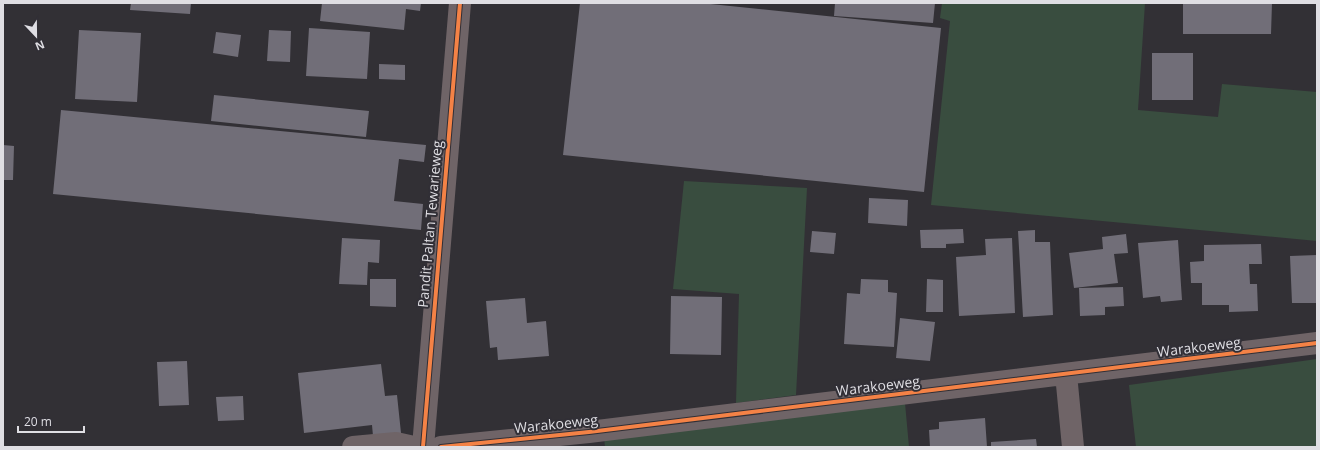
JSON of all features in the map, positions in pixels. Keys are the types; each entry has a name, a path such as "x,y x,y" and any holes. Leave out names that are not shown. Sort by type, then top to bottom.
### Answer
{"street":[{"name":"Pandit Paltan Tewarieweg","path":"422,447 460,3"},
{"name":"Warakoeweg","path":"441,447 597,431 1317,343"},
{"path":"1066,374 1073,447"},
{"path":"353,447 396,443 414,447"}],"green space":[{"path":"942,3 1145,3 1138,110 1218,117 1222,84 1317,92 1317,241 931,205 950,21 940,18"},
{"path":"684,181 807,188 796,395 736,403 739,294 673,289"},
{"path":"1317,359 1317,447 1136,447 1129,385"},
{"path":"905,403 909,447 605,447 604,437"}],"building":[{"path":"131,3 191,3 190,14 130,10"},
{"path":"322,3 421,3 420,11 406,9 404,30 320,21"},
{"path":"580,3 701,3 941,28 924,192 563,155"},
{"path":"835,3 935,3 933,23 834,16"},
{"path":"1183,3 1272,3 1271,34 1183,34"},
{"path":"309,28 370,32 367,79 306,76"},
{"path":"79,30 141,33 137,102 75,99"},
{"path":"269,30 291,31 290,62 267,61"},
{"path":"216,32 241,35 238,57 213,53"},
{"path":"1152,53 1193,53 1193,100 1152,100"},
{"path":"379,64 405,65 405,80 379,79"},
{"path":"214,95 369,111 366,137 211,121"},
{"path":"61,110 426,145 424,162 399,159 394,201 423,204 421,230 53,194"},
{"path":"3,145 14,146 13,180 3,180"},
{"path":"869,198 908,200 907,226 868,223"},
{"path":"963,229 964,243 946,244 946,248 921,248 920,230"},
{"path":"1035,230 1035,242 1050,242 1053,315 1023,317 1018,231"},
{"path":"812,231 836,233 834,254 810,252"},
{"path":"1126,234 1128,253 1114,254 1118,283 1074,288 1069,253 1103,249 1102,237"},
{"path":"342,238 380,240 379,263 368,262 367,285 339,284"},
{"path":"1012,238 1015,313 959,316 956,257 986,255 985,239"},
{"path":"1178,240 1182,300 1161,302 1160,296 1143,298 1138,243"},
{"path":"1261,244 1262,264 1249,264 1250,284 1257,284 1258,311 1229,312 1229,305 1202,305 1202,283 1191,283 1190,262 1204,261 1204,245"},
{"path":"1317,255 1317,303 1292,303 1290,256"},
{"path":"370,279 396,279 396,307 370,306"},
{"path":"861,279 888,280 888,292 897,293 894,347 844,344 847,293 860,294"},
{"path":"927,279 943,280 943,312 926,312"},
{"path":"1123,287 1124,306 1105,307 1105,315 1080,316 1079,288"},
{"path":"671,296 722,297 721,355 670,354"},
{"path":"525,298 527,323 546,321 549,356 498,360 497,347 490,348 486,301"},
{"path":"900,318 935,322 930,361 896,358"},
{"path":"187,361 189,405 159,406 157,362"},
{"path":"381,364 385,396 397,395 401,433 373,436 372,425 304,433 298,373"},
{"path":"243,396 244,420 218,421 216,397"},
{"path":"985,418 987,447 930,447 929,430 939,429 939,422"},
{"path":"1036,439 1037,447 991,447 991,442"}],"cycle path":[{"path":"423,447 460,3"},
{"path":"441,447 589,432 1317,343"}]}
